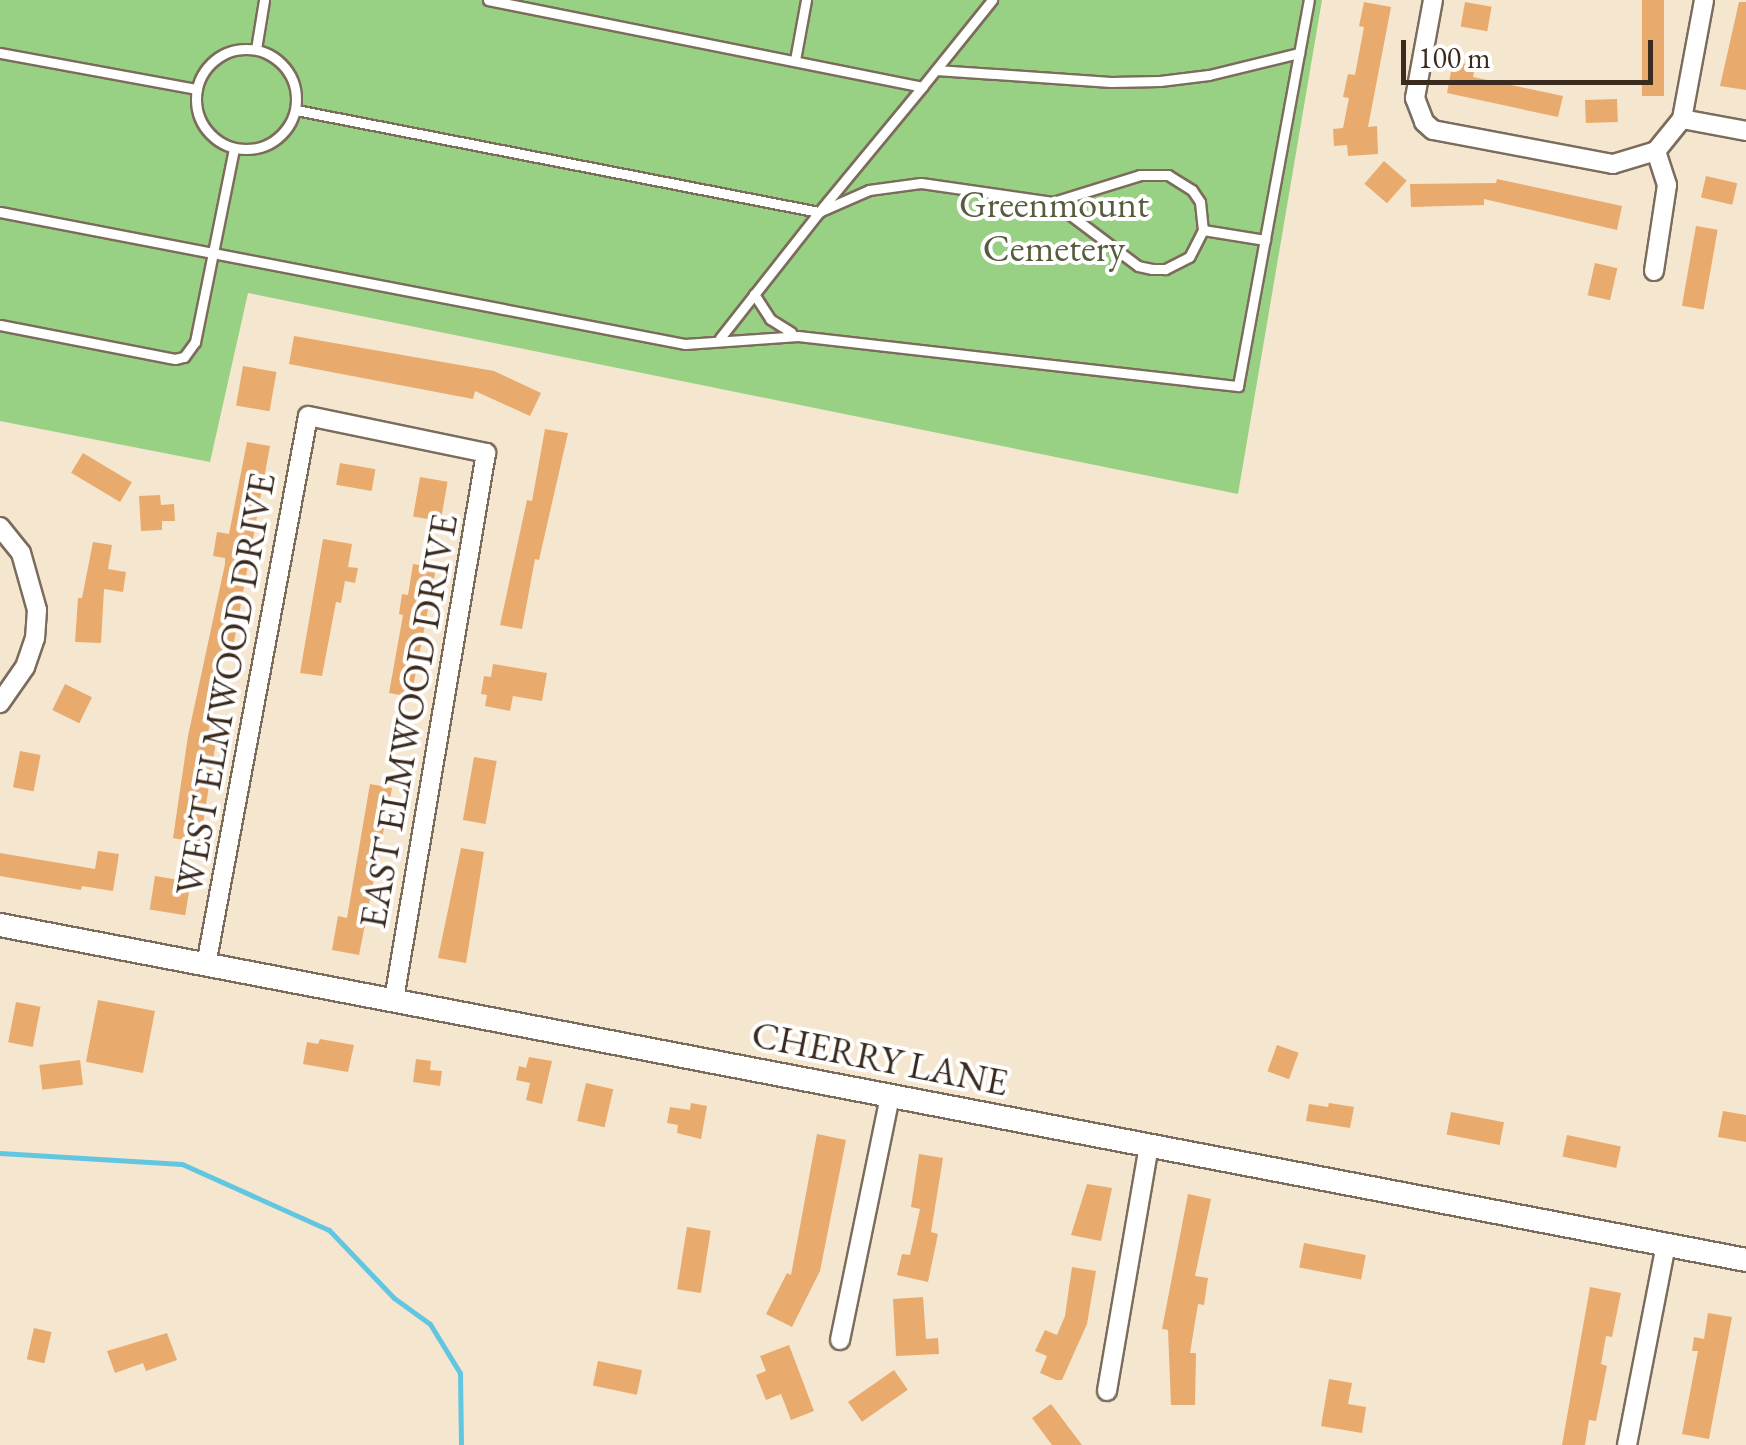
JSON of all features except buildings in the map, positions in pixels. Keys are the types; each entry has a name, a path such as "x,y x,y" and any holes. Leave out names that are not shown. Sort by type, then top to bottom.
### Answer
{"street":[{"path":"1433,0 1416,98 1424,122 1444,135 1612,164 1656,150 1682,119 1704,0"},
{"path":"1682,119 1746,130"},
{"path":"1654,270 1667,185 1656,150"},
{"name":"EAST ELMWOOD DRIVE","path":"308,416 486,453 394,999"},
{"name":"WEST ELMWOOD DRIVE","path":"206,964 308,416"},
{"path":"0,527 20,553 35,594 37,623 26,667 0,703"},
{"name":"CHERRY LANE","path":"0,925 1746,1260"},
{"path":"840,1340 890,1096"},
{"path":"1107,1392 1149,1146"},
{"path":"1627,1445 1666,1245"}],"lane":[{"path":"256,49 264,0"},
{"path":"488,0 922,87"},
{"path":"795,60 806,0"},
{"path":"720,338 992,0"},
{"path":"0,212 685,344 720,338 798,336 1238,386 1309,0"},
{"path":"256,49 287,68 296,87 296,110 274,141 260,148 234,148 210,134 201,121 196,88 220,55 256,49"},
{"path":"0,53 196,88"},
{"path":"936,70 1111,82 1160,80 1209,75 1299,53"},
{"path":"296,110 819,212 869,190 921,183 1052,202 1140,176 1168,175 1192,190 1200,202 1204,230 1190,257 1166,269 1152,269 1138,266 1052,202"},
{"path":"0,325 175,359 184,357 195,342 234,148"},
{"path":"1204,230 1265,240"},
{"path":"754,294 770,319 798,336"}],"green space":[{"name":"Greenmount Cemetery","path":"0,0 1322,0 1238,494 248,293 210,462 0,421"}],"waterway":[{"path":"0,1153 182,1164 329,1230 394,1298 430,1324 460,1373 461,1445"}]}
